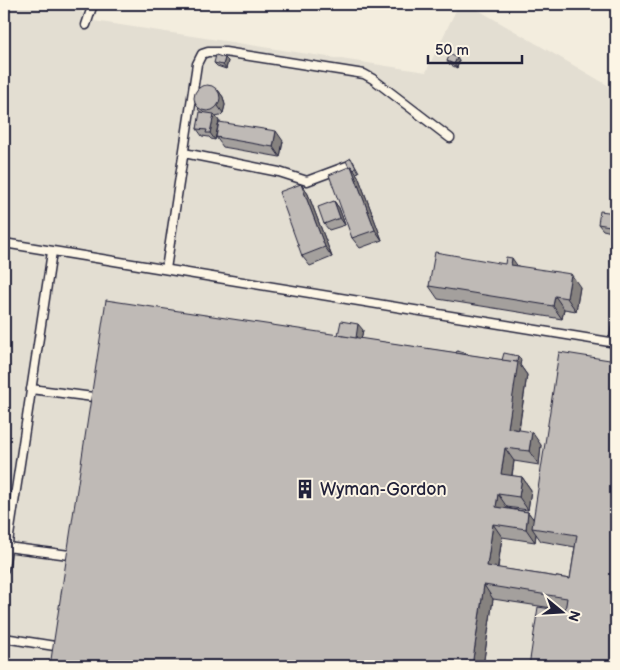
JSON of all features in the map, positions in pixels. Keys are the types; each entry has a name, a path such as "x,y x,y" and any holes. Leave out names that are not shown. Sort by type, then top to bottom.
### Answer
{"lane":[{"path":"86,25 93,4"},
{"path":"166,269 198,64 202,54 225,52 364,74 450,138"},
{"path":"184,153 279,172 307,181 347,166"},
{"path":"4,243 615,342 616,328"},
{"path":"4,569 52,252"},
{"path":"31,389 102,398"},
{"path":"7,547 78,557"},
{"path":"4,638 64,647"}],"shaded area":[{"name":"Wyman-Gordon","path":"4,4 70,4 94,21 426,72 459,4 468,4 616,90 616,666 4,666"}],"building":[{"path":"450,54 457,58 454,64 447,61"},
{"path":"216,55 225,58 223,65 214,63"},
{"path":"207,85 216,89 220,98 216,107 207,111 198,107 194,98 198,89"},
{"path":"200,112 214,114 210,133 206,133 207,130 197,129"},
{"path":"219,122 276,131 273,147 216,137"},
{"path":"351,158 356,168 354,170 351,166 349,167 346,161"},
{"path":"351,166 375,230 352,238 329,175"},
{"path":"301,184 325,247 302,256 279,192"},
{"path":"334,201 340,218 324,224 318,207"},
{"path":"600,211 616,213 616,227 598,224"},
{"path":"435,252 505,264 506,257 512,258 511,265 571,274 567,298 555,296 553,306 429,286"},
{"name":"Wyman-Gordon","path":"106,300 518,362 508,428 532,432 529,451 505,448 501,474 522,477 519,497 498,494 496,507 528,512 526,529 493,524 487,566 570,579 577,535 532,528 559,352 616,361 616,666 529,666 538,607 565,611 567,598 484,585 472,666 50,666"},
{"path":"341,321 358,324 356,338 338,335"},
{"path":"457,351 468,354 468,355 456,353"},
{"path":"504,353 518,356 517,362 502,360"}],"place":[{"name":"Wyman-Gordon","path":"305,489"}]}
